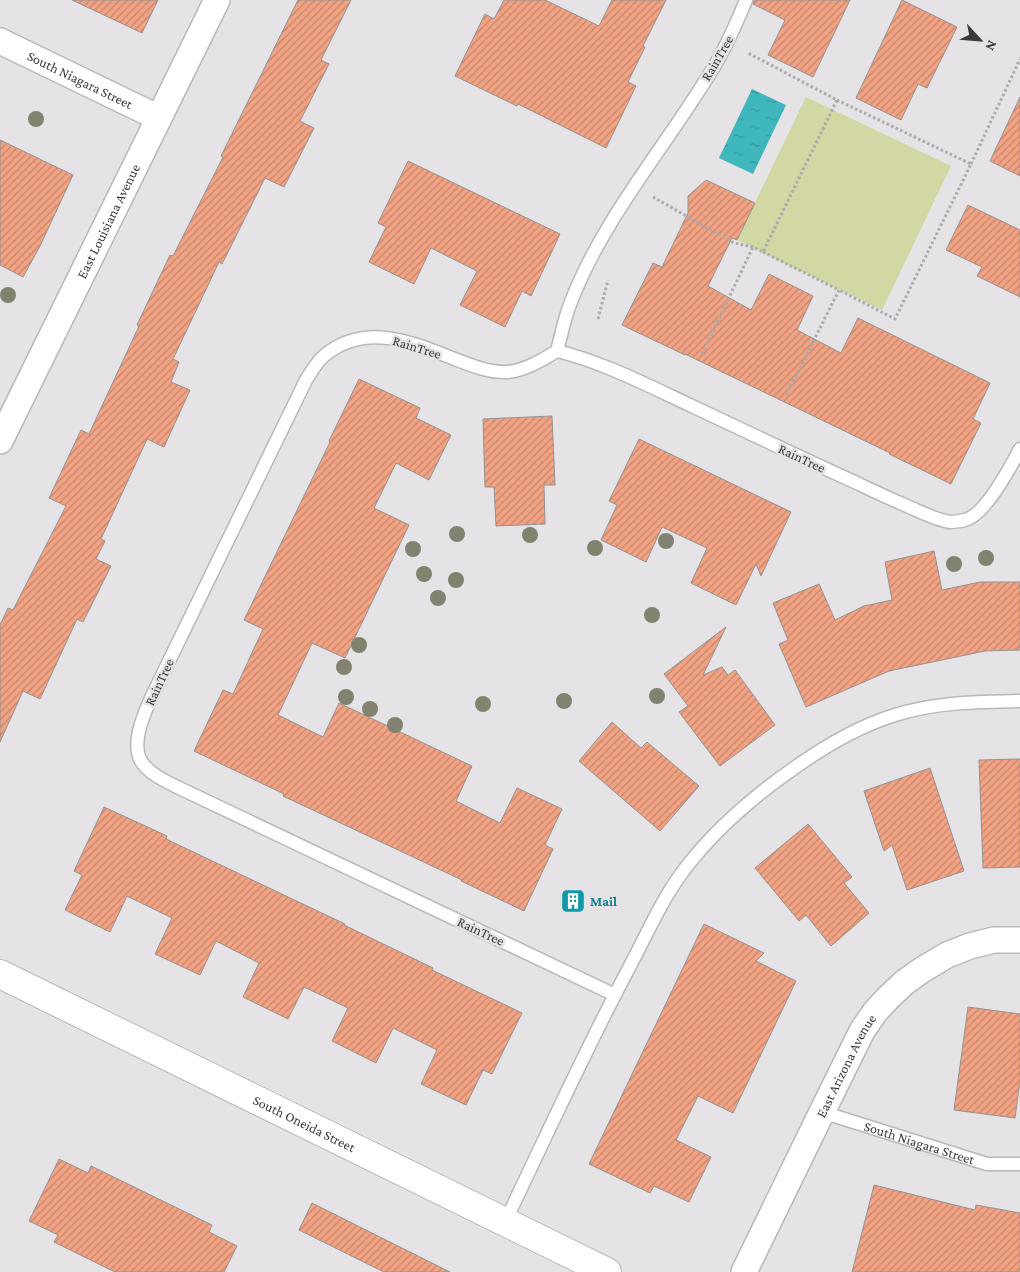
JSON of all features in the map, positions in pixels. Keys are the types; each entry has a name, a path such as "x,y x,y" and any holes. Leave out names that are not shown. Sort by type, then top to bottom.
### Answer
{"street":[{"name":"East Louisiana Avenue","path":"0,441 217,0"},
{"name":"South Niagara Street","path":"0,42 159,118"},
{"name":"East Arizona Avenue","path":"744,1272 822,1112 870,1018 880,1005 905,982 942,958 970,946 994,940 1020,940"},
{"name":"South Oneida Street","path":"0,974 607,1272"}],"lane":[{"name":"RainTree","path":"615,995 175,786 158,777 143,764 137,747 142,722 152,696 306,380 320,360 325,355 349,342 385,337 422,346 484,369 507,372 531,365 557,351 564,323 578,284 596,250 620,208 715,66 746,0"},
{"name":"RainTree","path":"557,351 586,359 657,389 808,461 942,520 957,522 966,520 978,512 998,487 1020,449"},
{"path":"505,1222 615,995 668,895 682,872 720,828 773,783 833,742 862,728 894,715 924,708 964,702 1020,701"},
{"name":"South Niagara Street","path":"822,1112 987,1164 1020,1164"}],"path":[{"path":"745,52 837,100 970,164"},
{"path":"653,197 734,243 763,252 895,318 1020,59"},
{"path":"763,252 837,100"},
{"path":"702,354 753,248"},
{"path":"786,396 839,290"}],"green space":[{"path":"806,97 951,166 882,310 737,240"}],"water":[{"path":"752,89 786,105 753,174 719,158"}],"building":[{"path":"72,0 158,0 142,33"},
{"path":"298,0 351,0 321,60 329,64 300,121 314,128 284,187 265,178 222,264 219,262 173,359 179,362 171,382 190,390 164,447 147,439 101,539 105,541 96,559 111,566 83,622 77,619 40,699 23,691 0,742 0,625 8,608 13,610 66,506 49,498 81,430 89,434 170,255 173,256 223,157 221,156"},
{"path":"504,0 545,0 599,26 612,0 666,0 643,46 645,47 628,82 636,86 606,148 518,104 517,106 455,76 485,14 494,19"},
{"path":"754,0 850,0 813,77 768,55 785,20 753,4"},
{"path":"902,0 957,27 927,88 918,84 901,120 856,98"},
{"path":"1020,97 1020,176 990,161"},
{"path":"0,140 73,175 40,246 23,277 0,265"},
{"path":"408,161 560,234 531,296 522,291 505,327 460,305 477,271 431,248 414,284 369,262 386,227 378,223"},
{"path":"706,180 755,203 737,240 732,238 708,286 751,310 769,274 813,296 797,330 841,353 858,318 990,383 973,419 981,423 951,484 622,325 653,263 662,267 688,213 688,196"},
{"path":"968,205 1020,230 1020,297 977,276 982,267 946,250"},
{"path":"359,379 420,408 416,418 451,435 429,480 396,463 374,508 409,525 345,658 312,643 278,715 323,737 339,703 472,766 456,801 500,823 517,788 562,809 545,845 553,849 524,911 283,796 284,794 194,751 223,690 233,694 263,629 244,620"},
{"path":"552,416 555,485 544,485 545,524 496,526 494,487 485,487 483,419"},
{"path":"639,439 791,512 761,576 756,564 736,605 691,583 707,548 662,527 646,562 601,540 617,505 609,501"},
{"path":"934,551 942,590 980,582 1020,582 1020,650 985,651 889,671 806,707 779,644 788,640 773,603 819,584 835,620 864,606 892,600 885,562"},
{"path":"726,627 703,675 722,667 728,675 735,670 775,725 720,766 679,712 688,706 664,674"},
{"path":"612,722 641,748 647,742 699,786 660,831 579,761"},
{"path":"1020,759 1020,867 983,868 979,760"},
{"path":"930,768 964,871 907,890 892,845 884,851 864,791"},
{"path":"104,807 167,836 166,839 345,924 433,968 432,970 522,1013 492,1074 483,1070 466,1105 421,1084 437,1050 393,1028 376,1063 332,1041 348,1008 304,987 288,1019 243,997 259,963 216,941 200,975 155,954 172,918 127,896 110,932 65,910 82,875 74,871"},
{"path":"808,824 852,877 844,883 869,913 831,946 806,915 799,921 755,868"},
{"path":"704,924 764,953 756,961 796,981 733,1113 698,1096 676,1140 711,1157 689,1202 654,1186 650,1193 589,1164"},
{"path":"968,1007 1020,1014 1020,1081 1015,1118 954,1110"},
{"path":"59,1159 88,1173 91,1166 212,1225 209,1232 237,1246 224,1272 115,1272 54,1242 58,1235 29,1221"},
{"path":"874,1185 975,1210 976,1205 1020,1213 1020,1272 852,1272"},
{"path":"312,1203 450,1272 384,1272 299,1230"}],"place":[{"name":"Mail","path":"573,901"}]}
